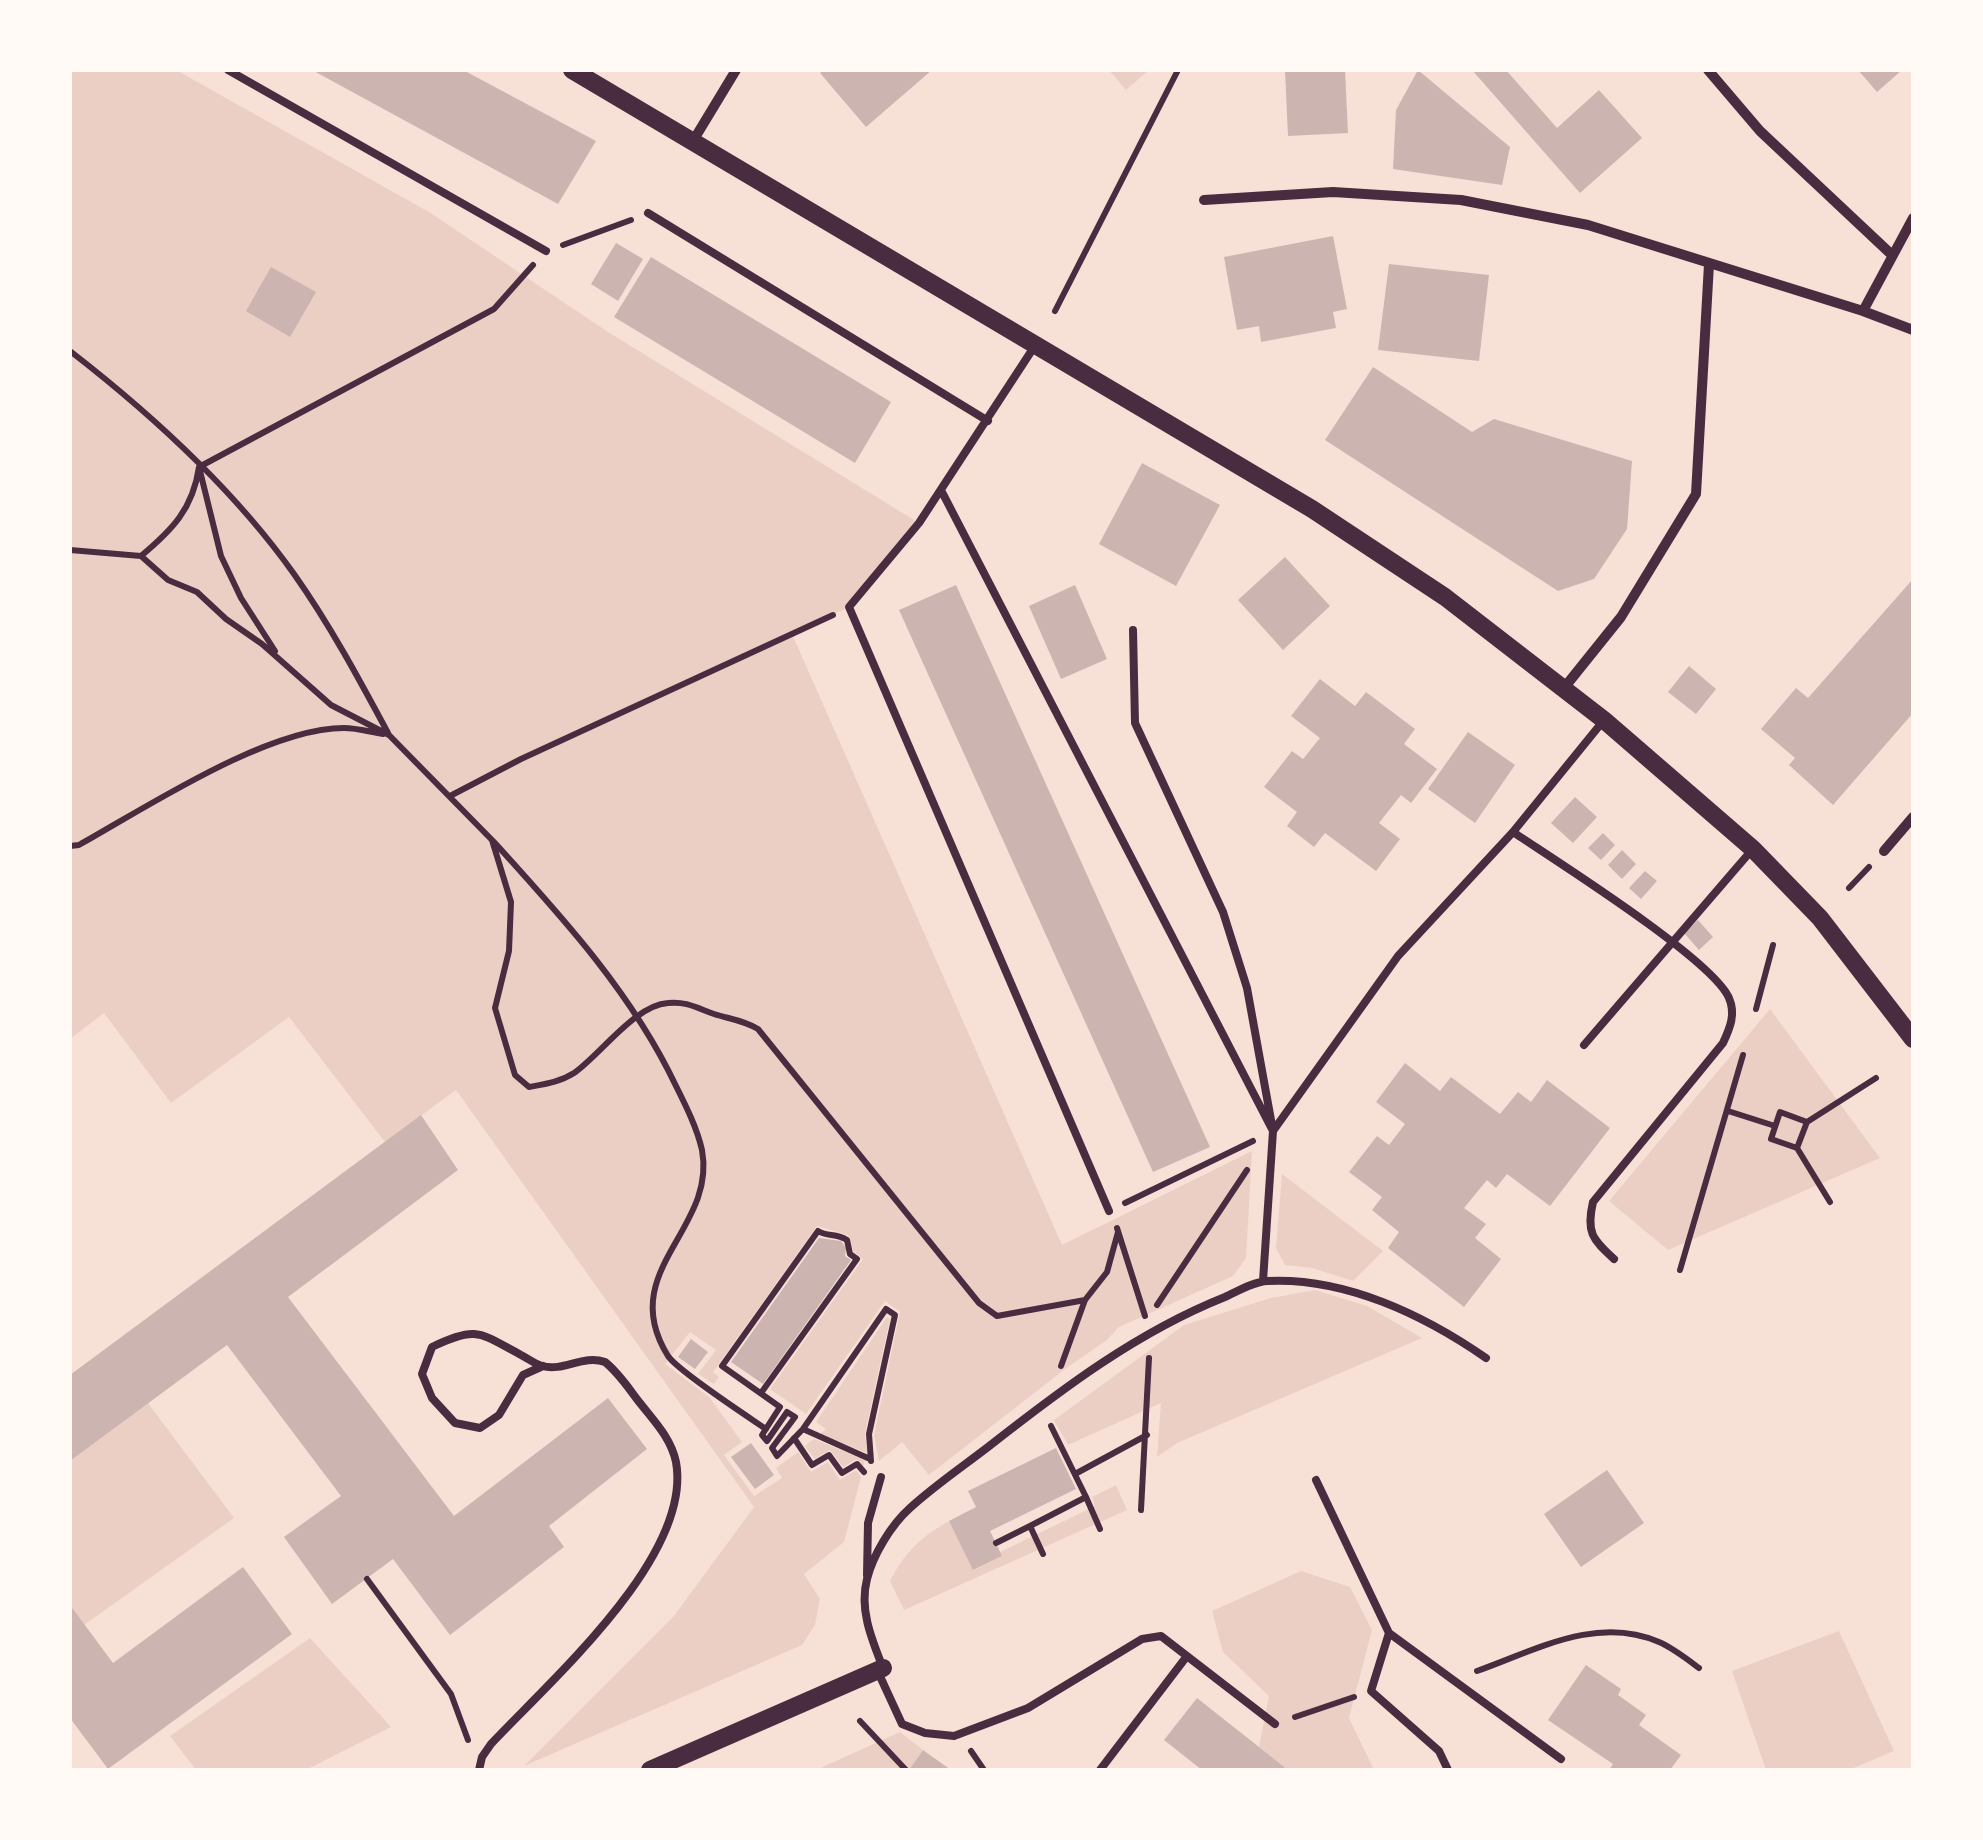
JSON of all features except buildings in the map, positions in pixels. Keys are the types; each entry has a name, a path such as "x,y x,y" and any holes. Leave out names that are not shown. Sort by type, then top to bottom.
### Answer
{"street":[{"path":"572,70 1312,508 1445,598 1604,720 1753,849 1820,918 1913,1040"},
{"path":"693,142 736,70"},
{"path":"1708,70 1760,132 1892,256"},
{"path":"1204,200 1333,192 1461,200 1588,224 1864,310 1913,330"},
{"path":"1864,310 1913,218"},
{"path":"1564,688 1621,617 1696,494 1709,264"},
{"path":"1884,851 1913,817"},
{"path":"650,1770 880,1669"}],"lane":[{"path":"228,70 546,251"},
{"path":"648,213 988,421"},
{"path":"1036,344 942,492 850,607 1109,1211"},
{"path":"942,492 1272,1132"},
{"path":"1133,630 1135,723 1223,912 1247,988 1272,1132 1263,1281"},
{"path":"1272,1132 1398,956 1513,832 1604,720"},
{"path":"1513,832 1671,943 1716,980 1728,995 1733,1010 1723,1043 1593,1202 1588,1224 1597,1244 1614,1260"},
{"path":"1584,1045 1753,849"},
{"path":"866,1580 882,1545 907,1510 1049,1399 1150,1332 1263,1281 1324,1283 1370,1298 1444,1329 1486,1358"},
{"path":"478,1770 491,1744 627,1598 665,1536 674,1494 676,1464 668,1439 614,1369 593,1358 542,1366 523,1375 499,1415 480,1428 455,1423 432,1398 422,1374 432,1347 461,1333 488,1336 542,1366"},
{"path":"880,1478 868,1523 865,1610 880,1669 902,1724 925,1733 954,1736 1028,1708 1142,1639 1160,1636 1274,1724"},
{"path":"1316,1480 1388,1632 1561,1759"},
{"path":"1388,1632 1370,1691 1438,1751 1448,1770"},
{"path":"1100,1770 1187,1656"}],"path":[{"path":"1056,311 1178,70"},
{"path":"199,468 494,309 546,251 648,213"},
{"path":"70,351 141,409 247,517 292,572 339,642 389,734 492,840 596,959 638,1016 688,1108 702,1148 704,1183 690,1219 660,1266 654,1320 670,1359 766,1430"},
{"path":"141,556 169,532 195,494 199,468"},
{"path":"199,468 221,556 241,598 281,661"},
{"path":"70,550 141,556 168,580 198,592 331,705 389,734"},
{"path":"450,796 521,758 850,607"},
{"path":"70,846 79,845 236,758 289,740 344,728 389,734"},
{"path":"492,840 511,902 509,951 495,1008 515,1075 529,1087 556,1083 575,1072 638,1016 663,1002 690,1003 717,1015 740,1019 758,1029 979,1303 997,1316 1084,1300"},
{"path":"1753,1019 1774,945"},
{"path":"1680,1270 1748,1037"},
{"path":"1797,1148 1807,1122 1876,1078"},
{"path":"1728,1111 1776,1126"},
{"path":"1807,1122 1780,1112 1770,1139 1797,1148 1830,1202"},
{"path":"1109,1211 1272,1132"},
{"path":"1100,1529 1050,1423 1049,1399 1084,1300 1107,1272 1118,1231 1147,1321 1272,1132"},
{"path":"761,1393 857,1259 850,1254 847,1240 840,1236 826,1236 818,1231 722,1366 745,1377 761,1393 780,1407 762,1435 768,1441 787,1412 794,1417 772,1448 778,1456 802,1430 886,1309 895,1315 869,1434 871,1460 880,1478"},
{"path":"1141,1510 1150,1332"},
{"path":"802,1430 866,1456"},
{"path":"1075,1474 1147,1435"},
{"path":"794,1438 812,1465 829,1455 842,1474 857,1464 862,1471"},
{"path":"996,1542 1086,1498"},
{"path":"1030,1526 1042,1554"},
{"path":"367,1578 451,1694 459,1716"},
{"path":"1453,1680 1583,1632 1621,1630 1661,1642 1700,1668"},
{"path":"1274,1724 1370,1691"},
{"path":"860,1721 906,1770"}],"shaded area":[{"path":"70,70 176,70 429,212 608,332 919,523 849,607 792,634 1062,1245 1252,1151 1246,1258 1233,1276 1119,1327 929,1475 902,1442 879,1461 874,1435 900,1312 885,1301 806,1414 770,1389 863,1259 854,1252 848,1235 817,1226 713,1372 719,1377 714,1384 698,1374 716,1350 690,1332 665,1364 709,1397 742,1442 724,1455 754,1496 782,1478 776,1468 798,1452 811,1472 828,1462 840,1480 856,1470 861,1477 844,1542 804,1574 820,1599 815,1625 802,1645 524,1766 674,1616 754,1507 456,1090 385,1142 289,1017 171,1103 104,1013 70,1039"},
{"path":"1109,70 1149,70 1126,90"},
{"path":"1770,1009 1880,1158 1668,1250 1609,1201"},
{"path":"1282,1174 1383,1251 1353,1281 1312,1268 1285,1265 1276,1248"},
{"path":"1315,1290 1367,1306 1422,1338 1177,1443 1157,1457 1161,1403 1068,1445 1054,1420 1184,1325 1271,1298"},
{"path":"887,1317 890,1319 865,1433 867,1453 820,1434 826,1429 816,1422"},
{"path":"148,1403 234,1518 84,1625 70,1605 70,1461"},
{"path":"814,1439 865,1460 863,1468 857,1459 843,1467 830,1450 815,1459 805,1446"},
{"path":"1116,1485 1127,1510 904,1610 890,1581 915,1546 949,1521 974,1570 1002,1556 1000,1552 1095,1506 1092,1497"},
{"path":"1301,1571 1350,1587 1372,1630 1349,1718 1374,1770 1288,1770 1259,1747 1269,1696 1223,1652 1212,1611"},
{"path":"1839,1631 1894,1751 1849,1770 1766,1770 1732,1671"},
{"path":"310,1638 391,1727 306,1770 196,1770 170,1736"},
{"path":"900,1732 923,1750 909,1770 816,1770"}]}
